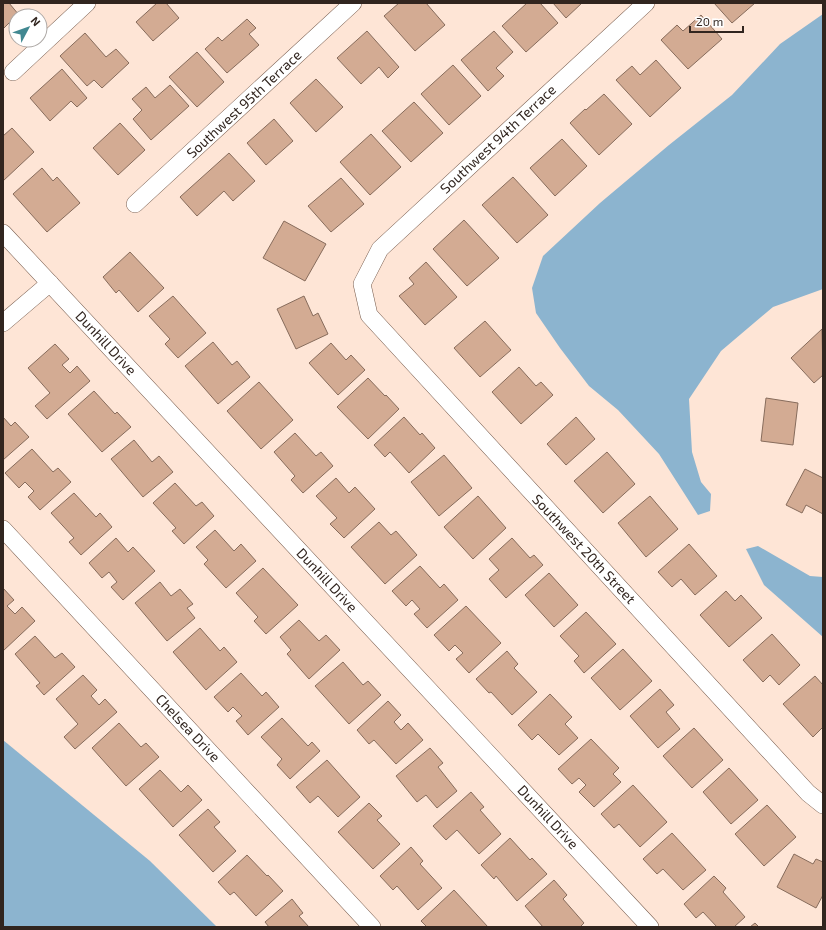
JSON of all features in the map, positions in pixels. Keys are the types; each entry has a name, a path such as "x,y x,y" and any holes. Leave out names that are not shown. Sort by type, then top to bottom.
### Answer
{"street":[{"path":"13,72 87,3"},
{"name":"Southwest 95th Terrace","path":"135,204 353,3"},
{"name":"Southwest 94th Terrace","path":"362,284 380,248 646,3"},
{"name":"Dunhill Drive","path":"3,233 650,927"},
{"path":"3,323 50,283"},
{"name":"Southwest 20th Street","path":"362,284 369,315 808,793 823,805"},
{"name":"Chelsea Drive","path":"3,529 372,927"}],"water":[{"path":"823,14 823,289 773,307 721,351 689,399 692,452 701,482 711,494 710,511 698,515 659,454 618,410 589,386 560,348 536,313 532,288 543,256 600,203 732,95 780,44"},
{"path":"758,546 810,576 823,577 823,637 764,585 746,549"},
{"path":"3,740 150,861 217,927 3,927"}],"building":[{"path":"3,3 9,3 13,8 8,8 8,24 3,29"},
{"path":"157,3 166,3 179,18 153,41 136,22"},
{"path":"399,3 426,3 445,25 415,51 384,16"},
{"path":"527,3 540,3 558,23 526,52 502,26"},
{"path":"553,3 582,3 566,18"},
{"path":"714,3 755,3 732,23"},
{"path":"701,15 722,39 688,69 661,40 677,25 683,31"},
{"path":"247,19 256,28 249,34 259,45 227,73 205,49 218,37 222,41"},
{"path":"367,31 399,67 388,78 379,67 361,84 337,58"},
{"path":"494,31 513,52 496,68 504,76 488,91 461,60"},
{"path":"85,33 106,57 116,49 129,63 102,88 94,80 87,86 60,56"},
{"path":"197,52 224,82 197,107 169,77"},
{"path":"656,60 681,88 650,117 616,80 632,66 640,75"},
{"path":"453,65 481,96 449,125 421,94"},
{"path":"62,69 87,98 77,107 71,101 50,121 30,98"},
{"path":"316,79 343,107 316,132 290,103"},
{"path":"170,85 189,106 151,140 133,119 142,110 132,99 146,87 155,98"},
{"path":"604,94 632,124 599,155 570,123"},
{"path":"414,102 443,133 411,162 382,131"},
{"path":"274,119 293,141 266,165 247,143"},
{"path":"120,123 145,150 118,175 93,148"},
{"path":"12,128 34,152 3,181 3,136"},
{"path":"371,134 401,167 370,195 340,162"},
{"path":"562,139 587,166 555,196 530,168"},
{"path":"229,153 255,181 233,201 224,191 197,216 180,197"},
{"path":"42,168 53,181 57,177 80,203 47,232 13,194"},
{"path":"513,177 548,215 517,243 482,205"},
{"path":"341,178 364,204 331,232 308,206"},
{"path":"464,220 499,258 467,286 433,249"},
{"path":"284,221 326,244 305,281 263,258"},
{"path":"130,252 164,288 138,312 119,290 116,293 103,277"},
{"path":"426,262 457,297 425,325 399,296 414,284 409,278"},
{"path":"173,296 206,333 178,358 165,344 170,339 149,316"},
{"path":"304,296 313,316 318,313 328,334 296,349 277,309"},
{"path":"485,321 511,350 480,377 454,348"},
{"path":"822,329 823,375 814,383 791,358"},
{"path":"213,342 232,365 237,361 250,377 218,404 185,366"},
{"path":"331,343 346,360 351,355 365,370 338,395 309,363"},
{"path":"55,344 69,359 62,365 70,373 77,366 90,381 47,419 35,406 50,393 28,368"},
{"path":"519,367 536,386 541,382 553,395 521,424 492,392"},
{"path":"368,378 399,409 368,439 337,407"},
{"path":"259,382 293,420 261,449 227,411"},
{"path":"94,391 115,414 117,412 131,427 102,452 68,414"},
{"path":"766,398 798,403 793,445 761,441"},
{"path":"3,417 11,426 15,422 29,437 3,460"},
{"path":"404,417 420,435 422,433 435,448 409,473 390,452 385,457 374,445"},
{"path":"576,417 595,439 566,465 547,444"},
{"path":"295,433 316,456 321,452 333,466 303,493 291,480 295,476 274,452"},
{"path":"134,440 152,462 159,456 173,472 143,497 111,459"},
{"path":"32,449 53,472 58,468 71,482 40,510 28,497 34,491 25,482 19,488 5,473"},
{"path":"607,452 635,484 603,513 574,481"},
{"path":"444,455 472,488 439,516 411,482"},
{"path":"805,469 823,478 823,514 806,505 802,513 786,505"},
{"path":"336,478 349,493 355,487 375,509 344,538 330,524 337,518 316,496"},
{"path":"175,483 196,506 202,502 214,516 184,544 172,531 176,528 153,503"},
{"path":"74,493 96,517 100,513 112,527 81,555 69,542 74,538 51,513"},
{"path":"478,496 506,528 473,559 444,527"},
{"path":"650,496 678,529 646,557 618,523"},
{"path":"379,522 391,535 396,531 417,555 385,584 351,547"},
{"path":"215,530 234,551 241,544 256,561 226,588 204,564 208,560 196,547"},
{"path":"116,538 128,552 133,547 155,571 123,600 111,587 117,582 109,572 102,578 89,563"},
{"path":"512,538 530,558 534,555 543,565 506,598 489,579 499,570 489,559"},
{"path":"689,544 717,576 695,595 681,579 672,587 658,572"},
{"path":"420,566 440,588 444,584 458,600 427,628 414,614 420,609 412,600 406,606 392,591"},
{"path":"263,568 298,605 266,634 254,621 258,617 236,593"},
{"path":"549,573 578,605 554,627 525,595"},
{"path":"160,582 171,596 180,589 193,604 187,608 195,618 167,641 135,603"},
{"path":"3,588 14,600 7,606 15,614 22,607 35,621 3,651"},
{"path":"726,591 735,601 741,595 762,618 729,647 700,615"},
{"path":"466,606 501,643 469,673 456,659 463,653 455,645 449,651 434,635"},
{"path":"586,612 616,644 584,673 574,661 579,656 560,636"},
{"path":"299,620 319,641 326,635 340,650 309,679 287,654 291,650 280,637"},
{"path":"200,628 220,651 224,647 237,662 206,690 173,652"},
{"path":"772,634 800,665 779,685 770,675 763,682 743,660"},
{"path":"35,636 55,658 62,653 75,667 44,695 36,686 40,683 15,654"},
{"path":"623,649 652,681 620,710 591,678"},
{"path":"507,651 518,664 514,668 537,692 512,715 491,692 489,693 476,679"},
{"path":"343,662 363,685 368,681 381,695 349,724 315,686"},
{"path":"241,673 262,696 266,692 279,707 248,735 236,721 242,716 233,707 228,712 214,697"},
{"path":"83,675 97,690 91,696 99,705 105,699 117,712 75,749 64,737 78,724 56,699"},
{"path":"815,676 823,685 823,727 813,737 783,704"},
{"path":"660,689 674,705 666,712 680,729 658,748 630,716"},
{"path":"550,694 572,717 565,724 578,738 559,755 538,734 532,740 518,725"},
{"path":"388,701 401,715 394,722 401,730 408,723 423,740 396,764 374,740 369,744 357,730"},
{"path":"282,718 308,746 312,742 320,751 290,779 277,765 282,759 261,737"},
{"path":"119,723 141,747 146,743 159,757 126,786 92,748"},
{"path":"694,728 723,760 692,788 663,756"},
{"path":"591,739 619,768 613,774 621,782 594,807 579,792 586,785 579,778 572,784 558,769"},
{"path":"430,748 443,763 438,767 457,791 437,808 426,795 417,802 396,776"},
{"path":"327,760 360,797 338,817 318,796 310,803 296,787"},
{"path":"729,768 758,800 731,824 703,792"},
{"path":"160,770 181,792 188,785 202,800 173,827 139,789"},
{"path":"633,785 667,822 640,847 619,824 614,828 601,814"},
{"path":"471,792 484,807 480,810 501,834 479,854 457,830 446,840 433,826"},
{"path":"369,803 382,816 377,820 400,844 373,869 338,832"},
{"path":"767,805 796,837 764,866 735,834"},
{"path":"208,809 220,822 214,827 236,851 213,872 179,835"},
{"path":"672,833 706,870 683,890 663,869 657,874 643,859"},
{"path":"510,838 530,860 532,858 547,874 517,901 496,876 494,879 481,865"},
{"path":"411,847 423,861 420,864 442,888 418,910 397,886 393,890 380,876"},
{"path":"794,854 813,864 816,859 823,862 823,895 816,908 777,887"},
{"path":"247,855 283,891 256,916 234,892 230,895 218,882"},
{"path":"714,876 726,888 723,892 745,917 734,927 717,927 703,912 696,918 684,904"},
{"path":"554,880 567,895 563,899 584,923 580,927 543,927 525,906"},
{"path":"454,890 488,927 427,927 421,921"},
{"path":"292,899 303,913 299,916 309,927 269,927 265,922"},
{"path":"755,923 759,927 750,927"}]}
